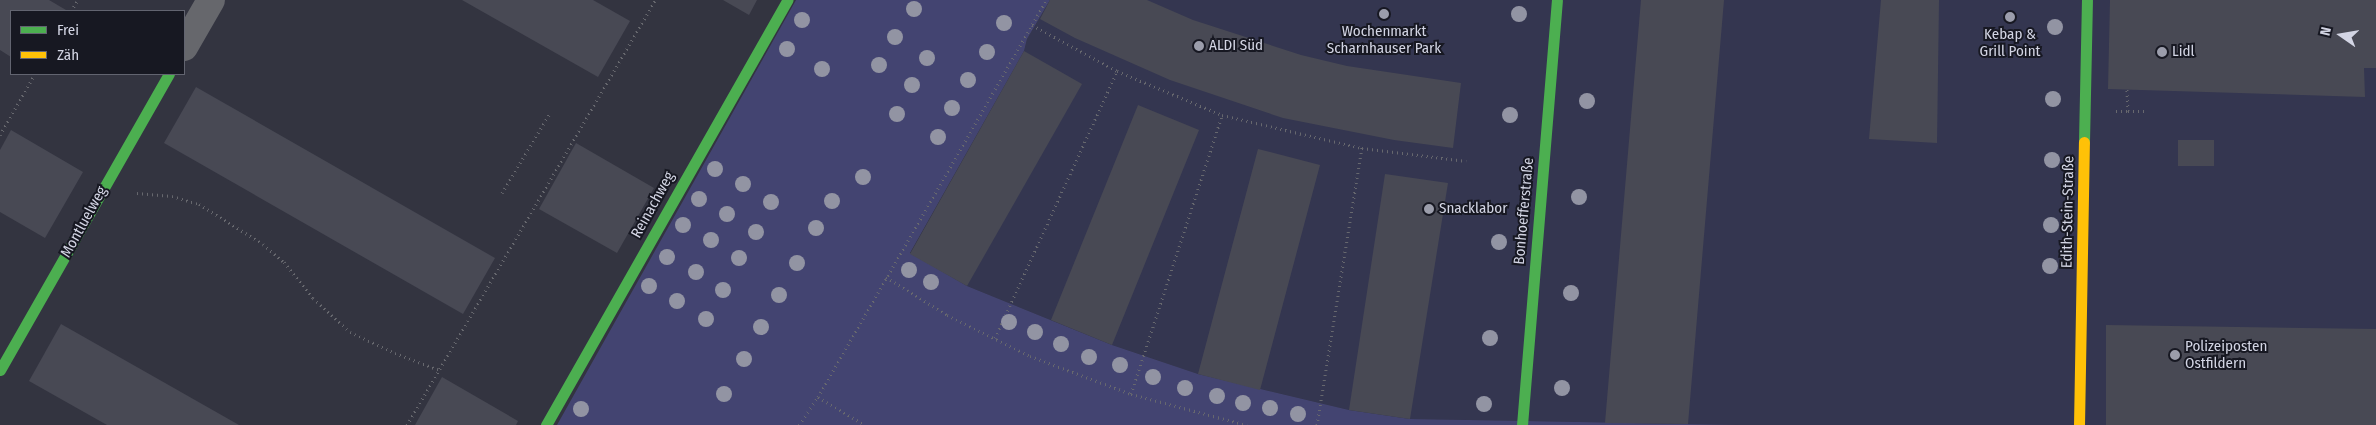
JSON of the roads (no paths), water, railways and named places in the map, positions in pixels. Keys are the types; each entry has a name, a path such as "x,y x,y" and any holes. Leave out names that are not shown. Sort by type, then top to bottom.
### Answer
{"street":[{"path":"185,45 211,0"},
{"name":"Reinachweg","path":"546,425 787,0"},
{"name":"Bonhoefferstraße","path":"1522,425 1557,0"},
{"name":"Edith-Stein-Straße","path":"2079,425 2087,0"},
{"name":"Montluelweg","path":"0,370 168,75"}],"place":[{"name":"Wochenmarkt Scharnhauser Park","path":"1384,14"},
{"name":"Kebap & Grill Point","path":"2010,17"},
{"name":"ALDI Süd","path":"1199,46"},
{"name":"Lidl","path":"2162,52"},
{"name":"Snacklabor","path":"1429,209"},
{"name":"Polizeiposten Ostfildern","path":"2175,355"}]}
